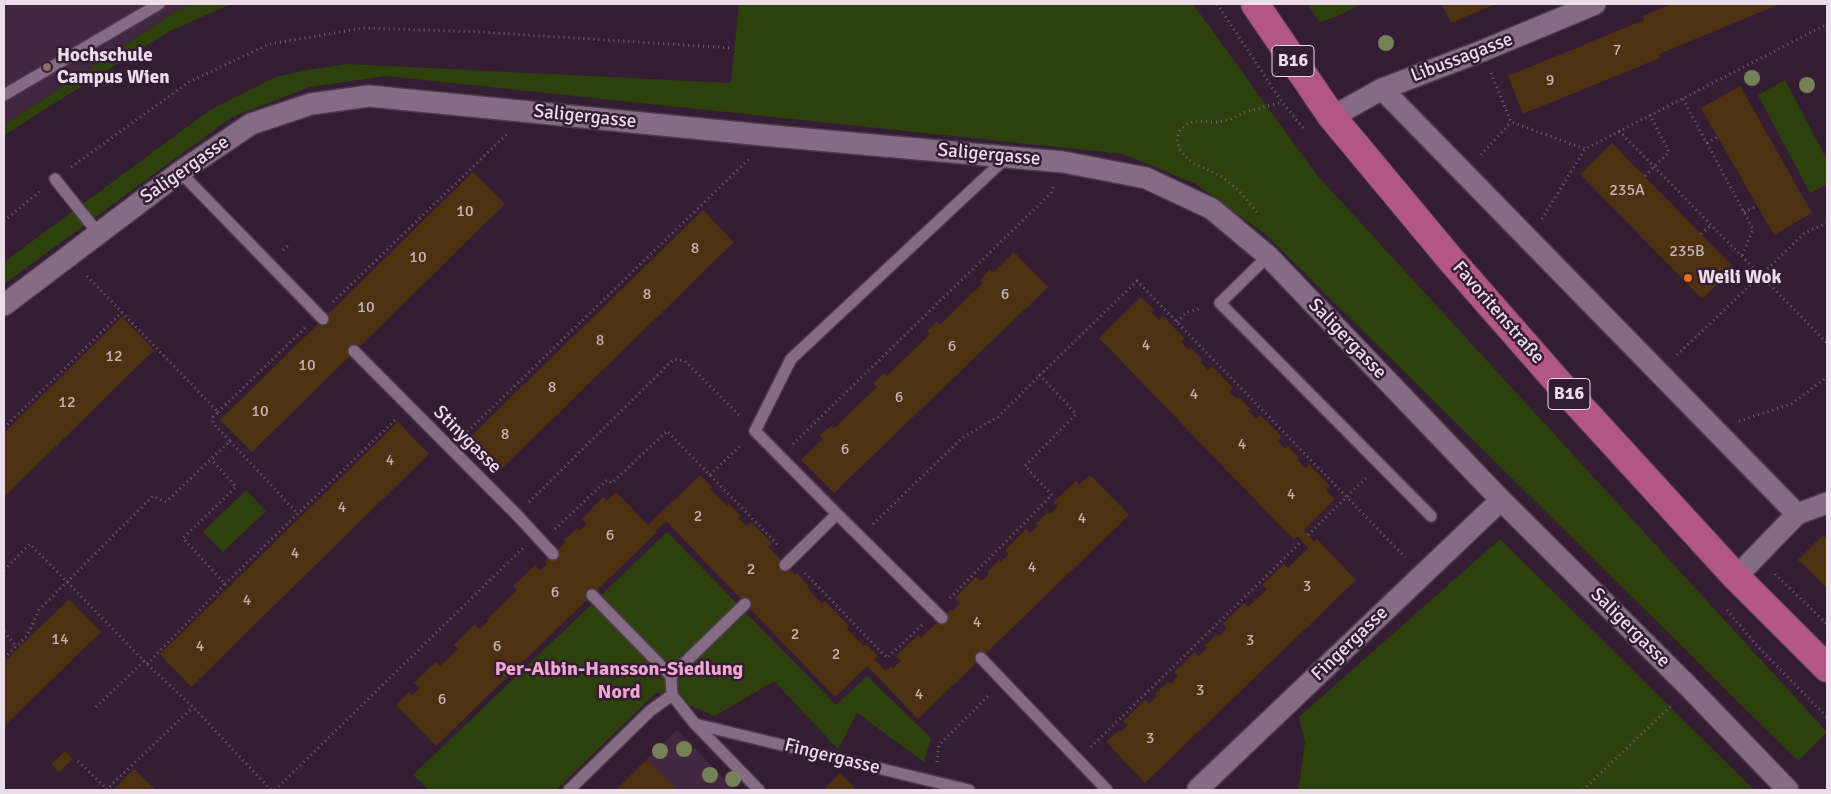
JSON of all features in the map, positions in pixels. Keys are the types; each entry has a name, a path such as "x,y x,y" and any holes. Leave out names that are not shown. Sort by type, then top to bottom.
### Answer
{"main road":[{"name":"Favoritenstraße","path":"1255,4 1332,117 1450,260 1564,389 1736,577 1827,668"}],"street":[{"name":"Libussagasse","path":"1332,117 1382,89 1482,51 1595,4"},
{"path":"1382,89 1797,514"},
{"name":"Saligergasse","path":"4,305 180,172 251,124 311,104 369,96 773,136 1008,156 1063,162 1146,178 1212,209 1268,256 1501,500 1788,790"},
{"name":"Fingergasse","path":"1198,789 1501,500"},
{"path":"1736,577 1797,514 1827,503"}],"lane":[{"path":"4,95 159,4"},
{"path":"939,615 755,431 791,359 1008,156"},
{"path":"180,172 324,319"},
{"path":"55,178 98,233"},
{"path":"1268,256 1220,303 1431,516"},
{"name":"Stinygasse","path":"354,351 554,554"},
{"path":"788,562 837,514"},
{"path":"592,595 671,676 672,695 695,724 759,790"},
{"path":"671,676 745,604"},
{"path":"981,658 1107,790"},
{"path":"569,790 650,711 672,695"},
{"name":"Fingergasse","path":"695,724 969,790"}],"path":[{"path":"1217,4 1282,102 1246,112 1231,120 1218,122 1198,121 1187,124 1180,130 1177,139 1179,148 1185,156 1193,163 1220,176 1238,190 1258,213"},
{"path":"1530,239 1585,149 1827,24"},
{"path":"1482,51 1510,122 1585,149"},
{"path":"1683,99 1754,229 1742,256"},
{"path":"1645,176 1669,152 1650,115"},
{"path":"1465,173 1510,122"},
{"path":"1619,131 1827,344"},
{"path":"450,448 773,136"},
{"path":"334,301 504,138"},
{"path":"1707,143 1718,138"},
{"path":"780,457 1048,196"},
{"path":"1744,212 1756,206"},
{"path":"1658,373 1806,232 1827,223"},
{"path":"1701,234 1711,224"},
{"path":"68,257 218,412"},
{"path":"860,536 962,438 998,417 1137,281 1423,575"},
{"path":"1176,322 1187,312 1220,303"},
{"path":"4,428 122,312"},
{"path":"298,514 213,423 213,417 306,327"},
{"path":"536,496 674,359 685,361 755,431 710,475"},
{"path":"275,790 539,538 607,480 612,483 667,431 710,475 788,562 887,658 939,615 1052,494 1024,466 1076,414 1040,375"},
{"path":"1720,434 1732,424 1791,404 1827,377"},
{"path":"96,707 146,662 409,406"},
{"path":"4,658 27,636 39,610 153,496 166,502 230,441"},
{"path":"212,459 236,487 183,538 225,584"},
{"path":"1308,535 1380,464"},
{"path":"1078,760 1302,541"},
{"path":"4,570 30,544 192,707 271,790"},
{"path":"4,632 16,646"},
{"path":"934,782 939,746 1003,681"},
{"path":"1583,790 1689,688"},
{"path":"78,761 107,790 192,707"}],"shaded area":[{"name":"Hochschule Campus Wien","path":"4,4 193,4 178,10 4,125"},
{"path":"677,730 735,790 616,790"}],"green space":[{"path":"193,4 231,4 168,32 4,135 4,125 178,10"},
{"path":"739,4 1193,4 1316,174 1827,732 1798,761 1265,234 1196,184 1123,154 386,76 310,87 232,117 4,284 4,262 210,110 276,77 348,64 731,83"},
{"path":"1307,4 1361,4 1320,22"},
{"path":"1785,80 1827,160 1827,184 1810,193 1758,95"},
{"path":"246,490 266,511 223,552 203,532"},
{"path":"667,532 836,705 867,676 931,738 924,762 857,713 838,749 774,681 715,716 657,692 556,790 429,790 413,775"},
{"path":"1500,539 1754,790 1297,790 1305,742 1299,717"}],"building":[{"path":"1442,4 1496,4 1451,23"},
{"path":"1672,4 1780,4 1659,54 1660,58 1523,114 1508,76 1644,20 1643,16"},
{"path":"1740,86 1812,213 1774,235 1701,108"},
{"path":"1612,143 1734,268 1702,299 1580,174"},
{"path":"473,172 505,204 252,452 220,420"},
{"path":"703,210 734,242 496,474 465,442"},
{"path":"1014,252 1048,287 834,493 801,460 823,439 820,435 831,426 834,428 877,387 873,383 884,373 887,376 930,334 927,331 937,321 940,325 983,283 980,280 990,269 993,273"},
{"path":"1141,297 1154,310 1151,312 1159,320 1163,316 1184,338 1181,342 1189,350 1191,348 1202,359 1200,362 1208,370 1212,366 1233,388 1229,391 1237,399 1239,397 1251,409 1248,411 1256,419 1260,415 1282,437 1278,441 1285,449 1288,446 1305,468 1309,464 1330,486 1326,490 1335,499 1304,530 1314,542 1317,539 1356,580 1145,783 1106,742 1119,730 1120,732 1128,725 1123,721 1145,700 1149,704 1157,696 1155,694 1168,682 1170,684 1178,677 1174,672 1195,652 1199,656 1207,648 1204,646 1227,628 1223,624 1244,603 1248,607 1267,589 1262,585 1284,564 1288,568 1308,548 1298,536 1294,540 1099,338"},
{"path":"122,317 154,350 4,497 4,433"},
{"path":"398,422 429,454 191,687 160,654"},
{"path":"700,475 712,487 710,489 727,506 729,504 741,516 738,518 746,526 751,522 772,543 768,547 795,575 797,573 809,586 807,588 822,604 825,601 849,626 847,629 864,646 866,644 878,656 874,659 886,671 901,661 896,656 918,635 921,638 951,609 953,611 960,603 955,598 976,577 981,581 989,574 987,572 999,560 1001,562 1009,554 1005,550 1026,529 1030,533 1038,526 1036,523 1058,506 1054,502 1076,481 1079,485 1090,475 1129,515 918,719 867,666 835,697 666,521 655,531 657,532 436,746 396,705 409,692 412,696 420,688 414,683 436,662 440,666 458,649 454,645 475,624 480,629 488,621 487,619 517,590 513,586 535,565 540,571 547,564 545,562 566,542 564,540 577,528 579,531 587,524 582,519 603,497 607,501 616,492 648,525"},
{"path":"1823,535 1827,539 1827,588 1798,560"},
{"path":"69,599 101,632 4,726 4,662"},
{"path":"65,751 73,759 59,772 52,764"},
{"path":"647,759 677,790 616,790"},
{"path":"134,769 156,790 113,790"},
{"path":"840,773 857,790 823,790"}],"place":[{"name":"Hochschule Campus Wien","path":"47,67"},
{"name":"Weili Wok","path":"1688,278"}],"district":[{"name":"Per-Albin-Hansson-Siedlung Nord","path":"619,682"}]}
